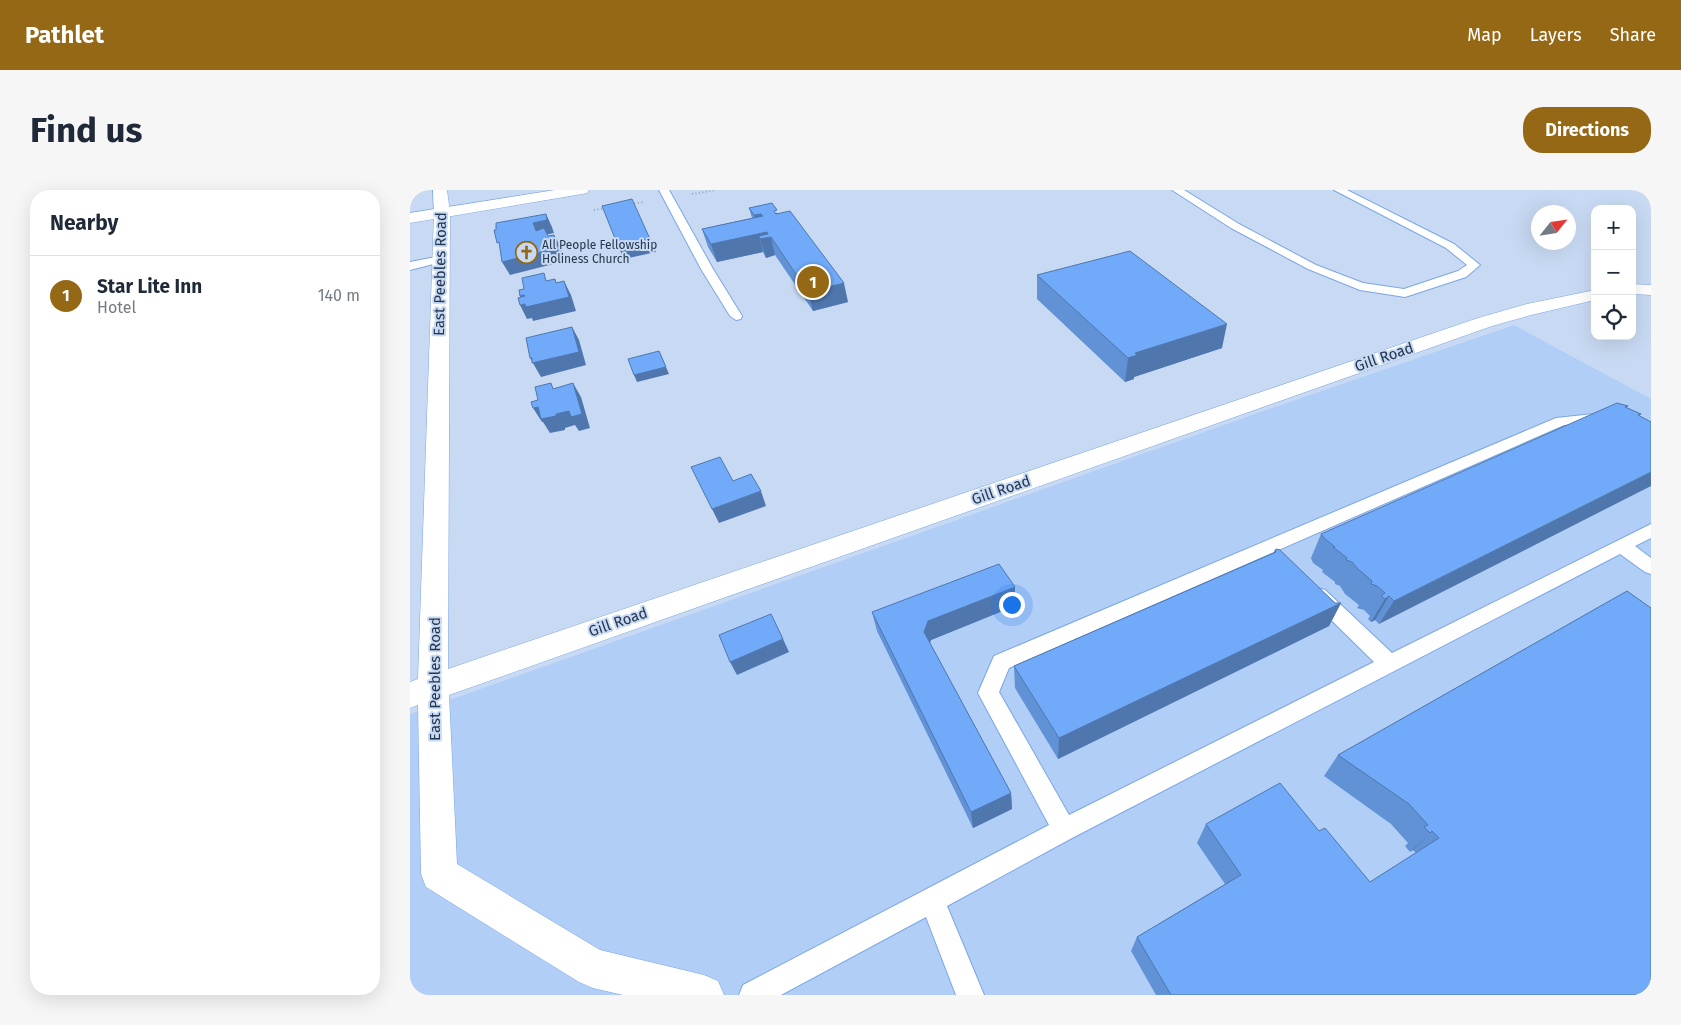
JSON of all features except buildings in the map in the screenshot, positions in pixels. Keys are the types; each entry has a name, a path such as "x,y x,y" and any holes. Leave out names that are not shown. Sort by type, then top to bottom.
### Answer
{"main road":[{"path":"410,218 441,201 582,190"},
{"name":"East Peebles Road","path":"441,201 441,259 422,690 439,874 593,968 704,995"},
{"path":"1636,289 1651,290"},
{"name":"Gill Road","path":"422,690 1485,322 1591,295"}],"lane":[{"path":"664,190 707,269 736,316"},
{"path":"1177,190 1235,226 1312,267 1360,286 1405,293 1462,274 1474,265 1450,246 1339,190"},
{"path":"410,266 441,259"},
{"path":"1064,830 988,693 1002,662 1561,421 1605,418 1620,426"},
{"path":"753,995 1064,830 1651,530"},
{"path":"1621,545 1651,567"},
{"path":"1269,547 1283,561"},
{"path":"1304,581 1389,663"},
{"path":"932,900 970,995"}],"shaded area":[{"path":"1514,325 1651,399 1651,995 410,995 410,714 1269,409"}],"place":[{"name":"All People Fellowship Holiness Church","path":"526,252"},
{"name":"Star Lite Inn","path":"813,282"}]}
